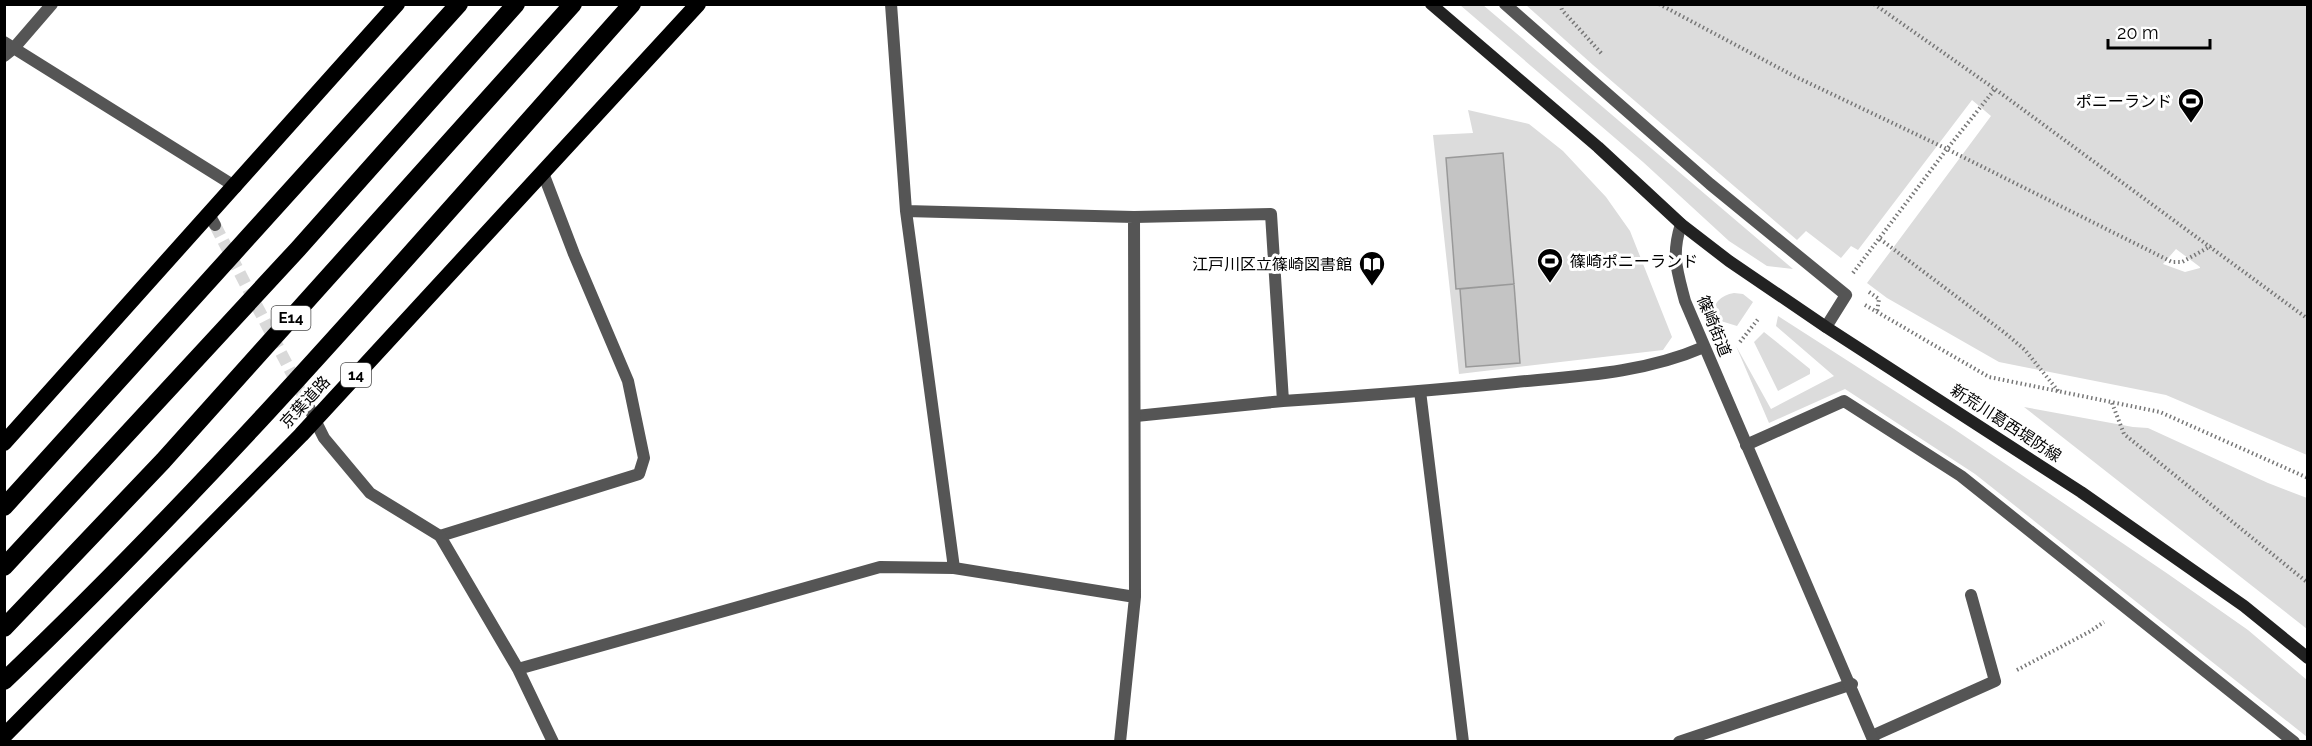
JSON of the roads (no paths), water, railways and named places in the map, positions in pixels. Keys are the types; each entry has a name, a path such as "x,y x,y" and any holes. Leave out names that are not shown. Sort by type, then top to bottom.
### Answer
{"highway":[{"path":"4,443 212,220 236,187 397,4"},
{"path":"4,507 459,4"},
{"name":"E14","path":"4,567 290,257 516,4"},
{"name":"E14","path":"4,628 171,452 573,4"},
{"name":"E14","path":"4,681 195,489 363,308 632,4"},
{"name":"京葉道路","path":"4,736 315,420 698,4"}],"main road":[{"path":"1431,4 1598,147 1681,224"},
{"name":"新荒川葛西堤防線","path":"1681,224 1729,261 1826,327 2081,492 2244,606 2307,658"}],"street":[{"path":"52,4 8,48 236,187"},
{"path":"891,4 906,211 954,567"},
{"path":"1505,4 1710,184 1846,295 1826,327"},
{"path":"440,536 639,474 644,458 628,381 574,254 543,173"},
{"path":"906,211 1134,217 1271,214 1282,401"},
{"path":"1120,741 1135,597 1134,217"},
{"name":"篠崎街道","path":"1681,224 1674,245 1676,267 1685,301 1852,684 1873,739"},
{"path":"1136,416 1282,401 1420,392 1603,374 1644,367 1704,347"},
{"path":"1420,392 1463,741"},
{"path":"1746,445 1844,401 1961,476 2294,741"},
{"path":"307,403 324,438 370,493 440,536 518,669 553,741"},
{"path":"518,669 880,567 954,567 1135,597"},
{"path":"1873,739 1995,681 1971,595"},
{"path":"1679,741 1852,684"}],"tunnel":[{"path":"215,225 307,403"}],"place":[{"name":"ポニーランド","path":"2191,124"},
{"name":"篠崎ポニーランド","path":"1550,284"},
{"name":"江戸川区立篠崎図書館","path":"1372,287"}]}
